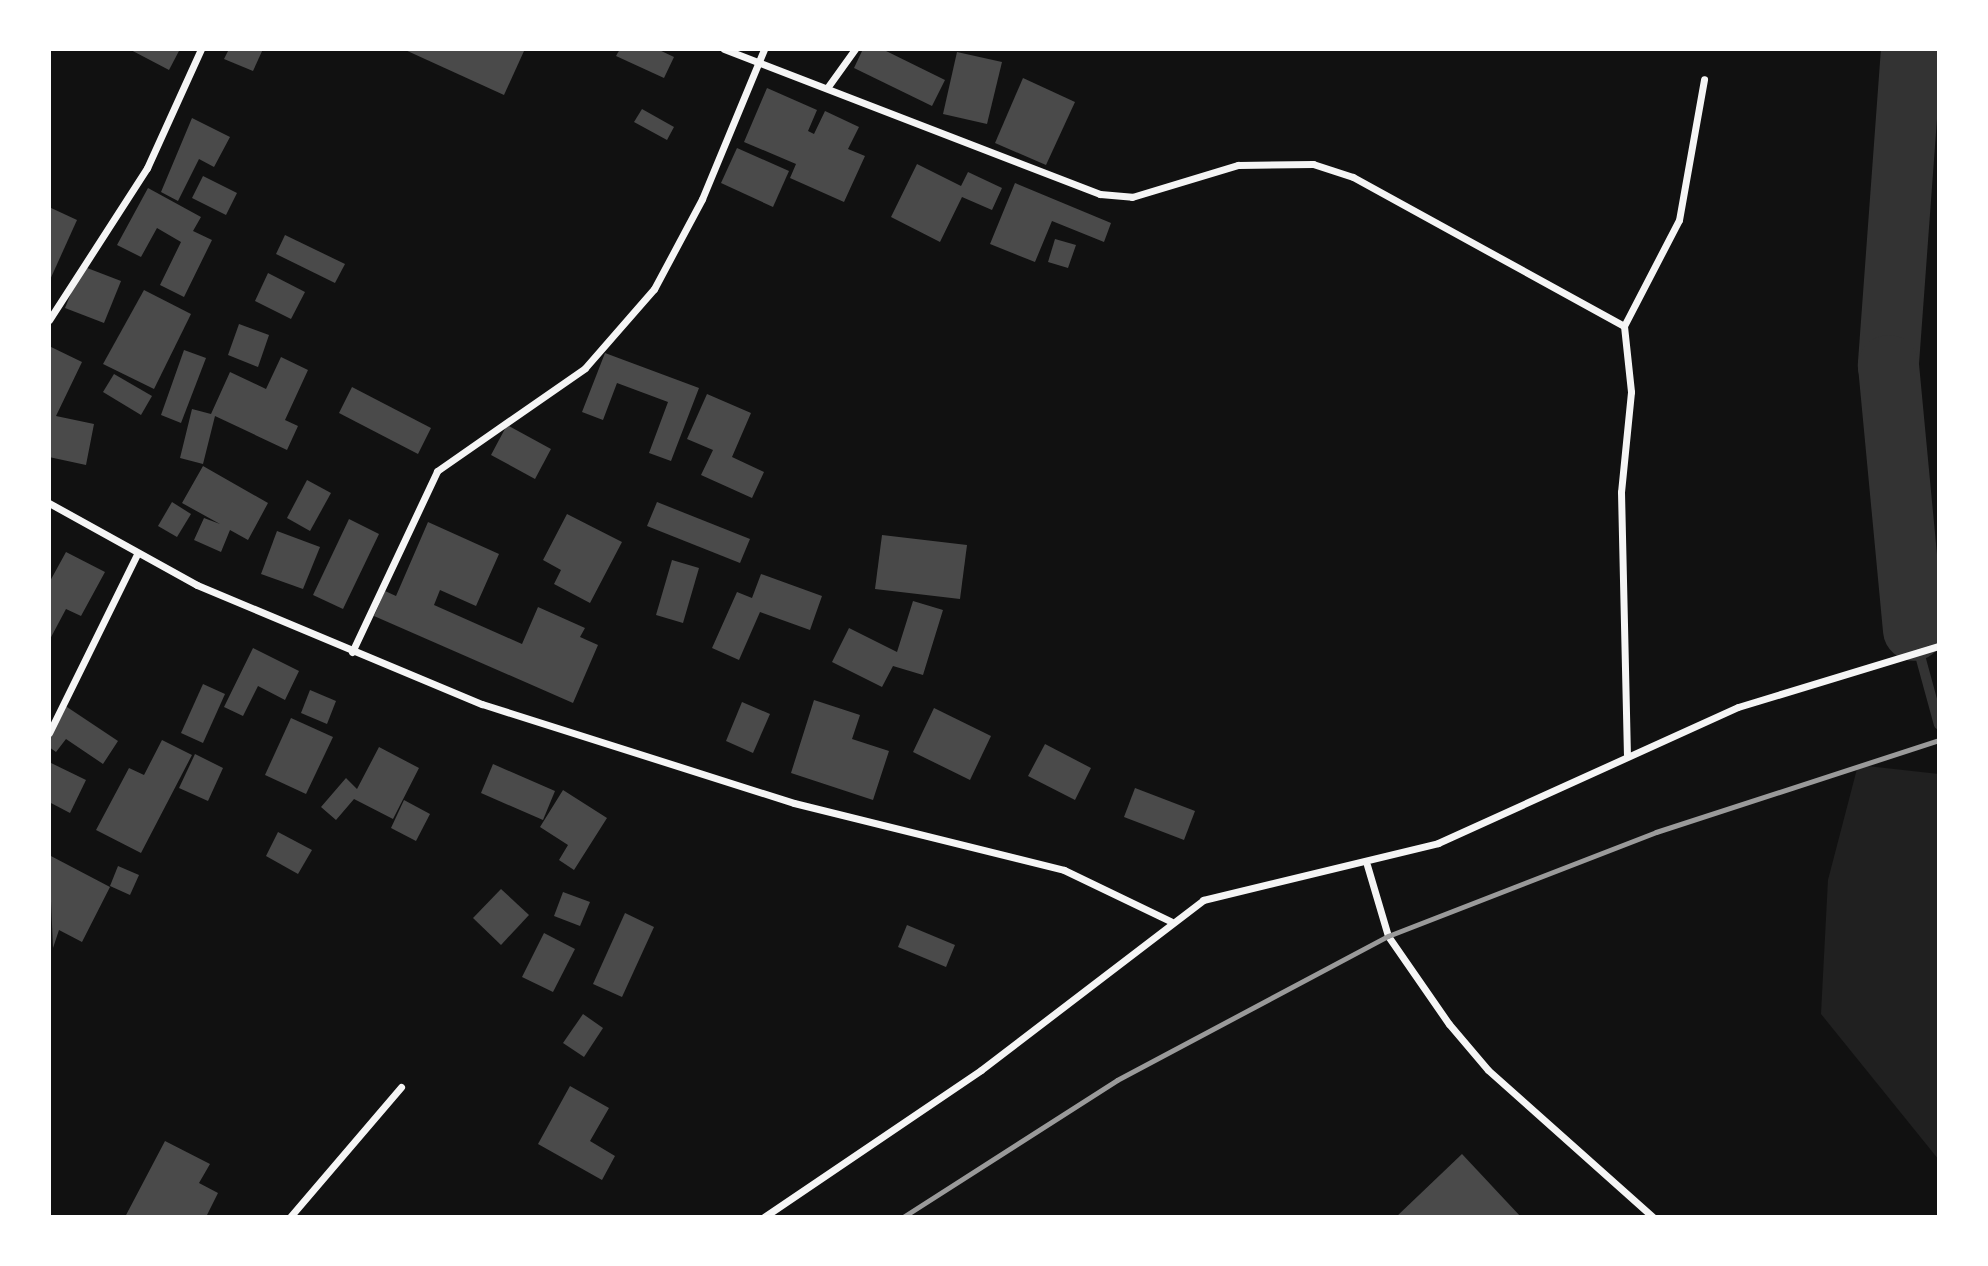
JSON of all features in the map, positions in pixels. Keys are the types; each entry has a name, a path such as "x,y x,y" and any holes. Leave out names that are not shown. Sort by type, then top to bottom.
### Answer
{"street":[{"path":"49,320 146,168 201,49"},
{"path":"724,49 1100,194 1132,197 1238,165 1313,164 1353,177 1624,327"},
{"path":"352,652 437,471 585,368 654,289 762,64 764,49"},
{"path":"827,88 855,49"},
{"path":"1628,754 1621,492 1631,392 1624,327 1679,220 1704,79"},
{"path":"49,503 137,554 352,652 482,704 794,803 1065,870 1170,921"},
{"path":"49,733 82,655 137,554"},
{"path":"764,1217 981,1070 1170,921 1203,900 1246,886 1367,864 1438,843 1628,754 1738,707 1939,646"},
{"path":"1367,864 1388,936 1449,1024 1499,1080 1653,1217"},
{"path":"290,1217 401,1087"}],"shaded area":[{"path":"1858,765 1939,774 1939,1160 1821,1014 1828,880"}],"building":[{"path":"129,49 180,49 169,70"},
{"path":"229,49 263,49 253,71 224,59"},
{"path":"403,49 519,49 524,51 504,95"},
{"path":"620,49 657,49 674,57 664,78 616,56"},
{"path":"863,49 882,49 945,80 932,106 854,68"},
{"path":"957,52 1002,62 987,124 943,114"},
{"path":"1023,78 1075,102 1046,165 995,143"},
{"path":"767,88 817,110 808,131 814,134 825,111 859,127 848,149 865,156 844,202 790,178 796,164 744,142"},
{"path":"642,109 674,127 667,140 634,122"},
{"path":"192,118 230,137 214,167 199,159 178,201 161,192"},
{"path":"737,148 789,171 773,207 721,183"},
{"path":"917,164 961,186 968,172 1002,188 992,210 962,197 940,242 891,217"},
{"path":"203,176 237,193 226,215 192,198"},
{"path":"1015,183 1111,223 1104,242 1052,221 1035,262 990,244"},
{"path":"148,188 201,217 193,231 212,240 184,297 160,285 181,242 157,228 141,257 117,245"},
{"path":"49,207 77,220 49,282"},
{"path":"285,235 345,264 335,283 276,254"},
{"path":"1055,239 1076,245 1068,268 1048,262"},
{"path":"82,266 121,281 104,323 65,308"},
{"path":"268,273 305,292 291,319 255,301"},
{"path":"144,290 191,314 154,389 103,364"},
{"path":"239,324 269,335 258,367 228,355"},
{"path":"49,346 82,362 56,416 94,424 86,465 49,457"},
{"path":"184,350 206,358 181,423 161,415"},
{"path":"605,353 699,388 671,461 649,453 668,402 617,383 603,420 582,412"},
{"path":"281,357 308,370 285,420 298,426 287,450 215,416 203,464 180,458 192,409 211,414 230,372 266,389"},
{"path":"114,374 152,396 141,415 103,392"},
{"path":"352,387 431,428 418,454 339,413"},
{"path":"707,394 751,413 732,457 764,472 752,498 701,475 713,450 687,439"},
{"path":"507,425 551,449 535,479 491,455"},
{"path":"203,466 268,503 248,540 230,530 221,552 194,540 204,518 220,524 182,503"},
{"path":"307,480 331,493 310,531 287,518"},
{"path":"172,502 191,514 177,537 158,526"},
{"path":"657,502 750,539 740,563 647,526"},
{"path":"567,514 622,542 590,603 554,584 561,570 543,560"},
{"path":"349,519 379,534 343,609 313,595"},
{"path":"428,522 499,554 476,606 440,590 434,605 522,644 538,607 585,628 580,637 598,645 573,703 374,616 385,591 396,596"},
{"path":"277,531 320,547 303,589 261,574"},
{"path":"882,535 967,545 960,599 875,589"},
{"path":"66,552 105,572 81,616 66,609 49,641 49,583"},
{"path":"672,560 699,568 683,623 656,615"},
{"path":"761,574 822,596 810,630 760,612 739,660 712,648 737,592 752,598"},
{"path":"913,601 943,610 923,675 893,666 882,687 832,662 849,628 897,652"},
{"path":"253,648 299,671 285,700 258,686 243,716 224,707"},
{"path":"203,684 225,694 203,743 181,733"},
{"path":"310,690 336,701 327,724 301,713"},
{"path":"814,700 860,715 852,739 889,751 873,800 791,773"},
{"path":"742,702 770,714 753,753 726,741"},
{"path":"64,705 118,741 103,764 66,739 56,752 49,747 49,728"},
{"path":"934,708 991,736 970,780 913,752"},
{"path":"291,718 333,737 306,794 265,775"},
{"path":"162,740 192,755 141,853 96,830 129,768 144,775"},
{"path":"1045,744 1091,768 1075,800 1028,776"},
{"path":"379,747 419,768 393,819 354,799 336,820 321,807 346,778 357,789"},
{"path":"195,754 223,768 208,801 179,788"},
{"path":"49,762 86,780 70,813 49,802"},
{"path":"493,764 555,791 543,820 481,793"},
{"path":"1135,788 1195,811 1184,840 1124,817"},
{"path":"563,790 607,818 574,870 559,860 568,845 540,827"},
{"path":"404,800 430,814 416,841 391,828"},
{"path":"278,832 312,850 298,874 266,856"},
{"path":"49,855 110,887 82,942 59,930 53,948"},
{"path":"118,866 139,875 130,895 110,886"},
{"path":"501,889 529,915 501,945 473,918"},
{"path":"563,892 590,902 580,926 554,916"},
{"path":"625,913 654,927 622,997 593,984"},
{"path":"907,925 955,945 946,967 898,947"},
{"path":"544,933 575,949 553,992 522,977"},
{"path":"583,1014 603,1028 584,1057 563,1043"},
{"path":"570,1086 609,1108 590,1141 615,1156 602,1180 538,1144"},
{"path":"165,1141 210,1164 199,1183 218,1193 206,1217 125,1217"},
{"path":"1462,1154 1521,1217 1396,1217"}],"waterway":[{"path":"1911,49 1888,365 1913,630"},
{"path":"1913,630 1939,725"}],"railway":[{"path":"903,1217 1117,1080 1388,936 1656,832 1939,740"}]}
